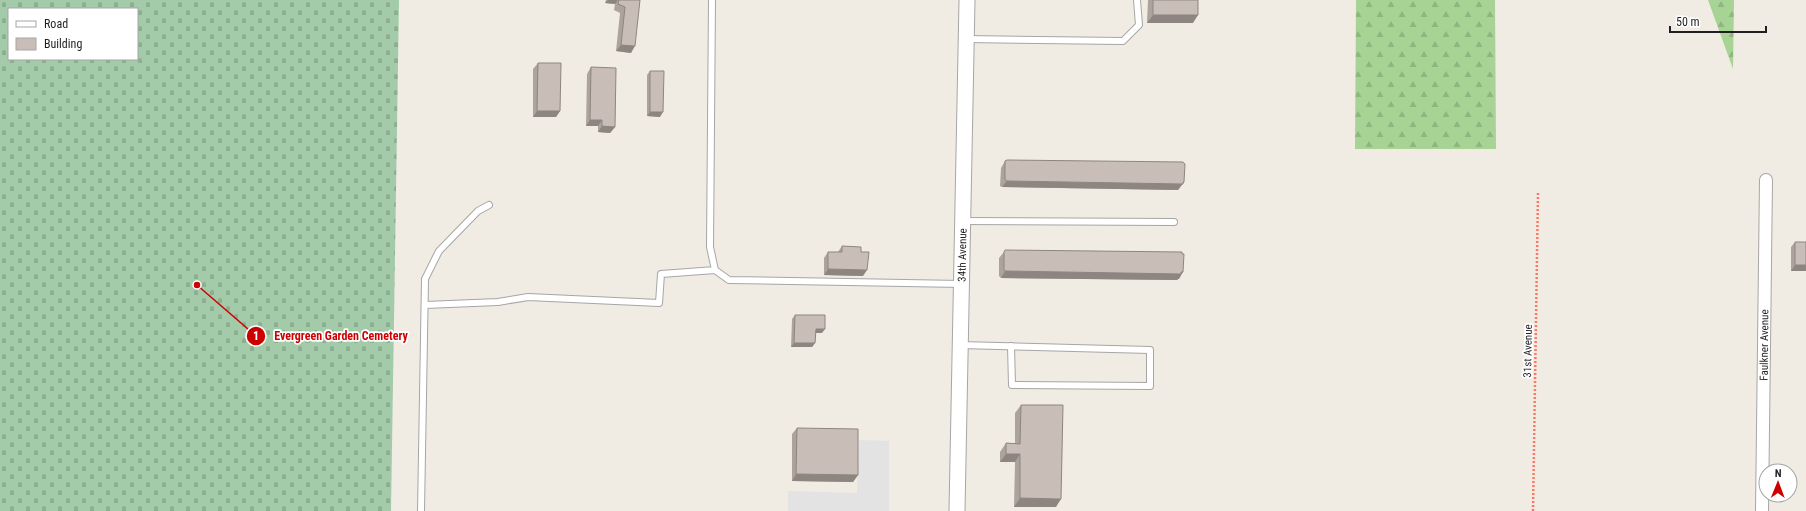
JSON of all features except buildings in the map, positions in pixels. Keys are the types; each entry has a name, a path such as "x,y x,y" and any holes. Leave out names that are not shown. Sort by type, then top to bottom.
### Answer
{"street":[{"name":"34th Avenue","path":"957,511 967,0"},
{"name":"Faulkner Avenue","path":"1762,511 1766,180"}],"lane":[{"path":"712,0 710,247 716,270 729,280 962,284"},
{"path":"966,39 1123,41 1139,25 1137,0"},
{"path":"421,511 426,305 425,279 439,251 478,211 489,205"},
{"path":"963,221 1174,222"},
{"path":"426,305 498,302 528,297 659,302 660,274 716,270"},
{"path":"960,345 1012,346 1150,350 1150,386 1012,385 1012,346"}],"path":[{"name":"31st Avenue","path":"1533,511 1538,192"}],"green space":[{"path":"0,0 399,0 391,511 0,511"},
{"path":"1356,0 1495,0 1496,149 1355,149"},
{"path":"1708,0 1734,0 1733,69"}],"shaded area":[{"path":"859,440 889,441 889,511 788,511 788,491 857,493"}],"place":[{"name":"Evergreen Garden Cemetery","path":"197,285"}]}
